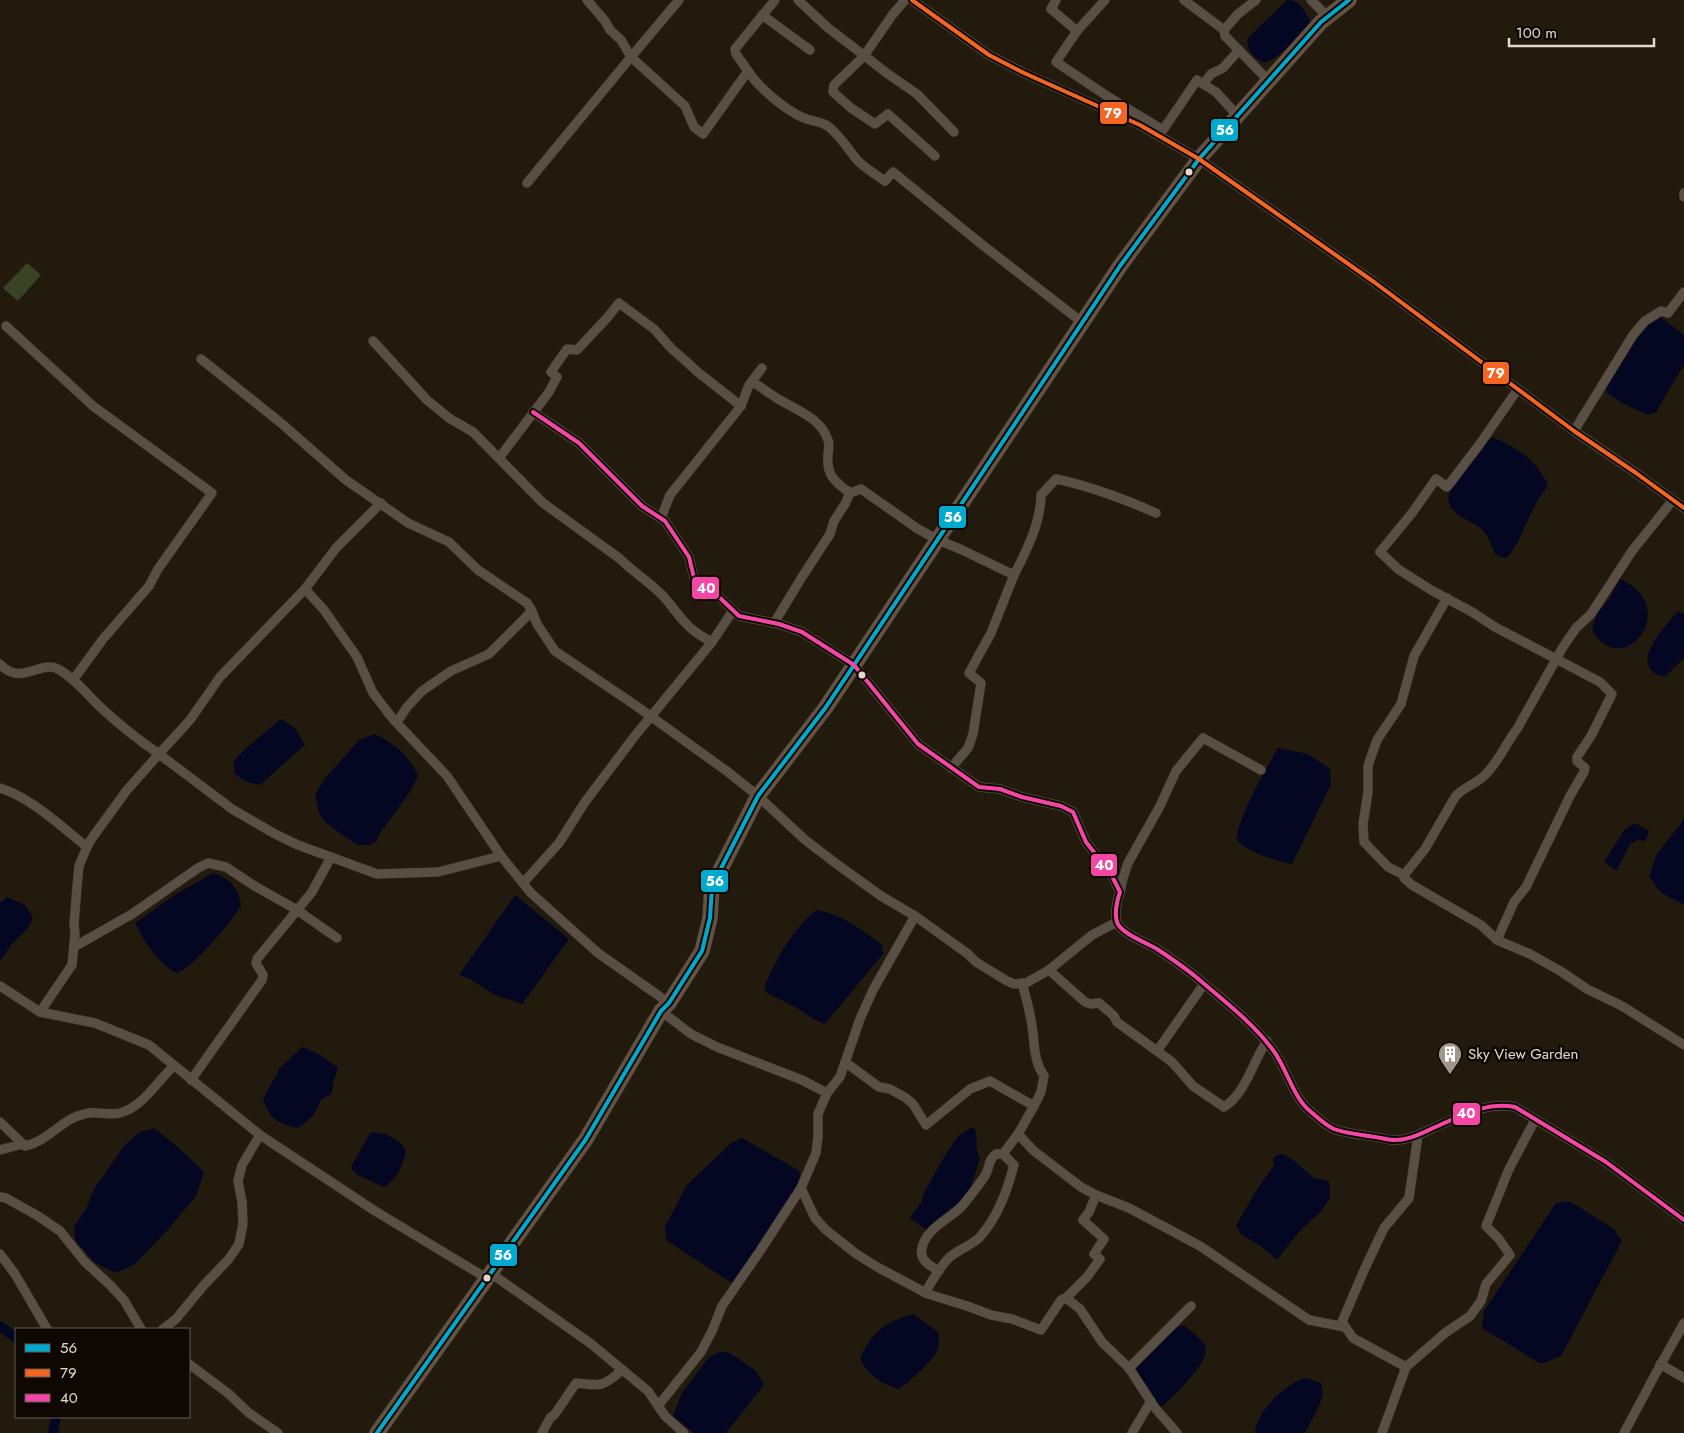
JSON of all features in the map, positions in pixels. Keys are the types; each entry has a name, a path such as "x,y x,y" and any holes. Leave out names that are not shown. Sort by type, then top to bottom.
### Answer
{"highway":[{"path":"377,1433 586,1139 665,1007 702,951 710,918 712,886 758,796 826,707 1120,266 1199,159 1321,22 1349,0"}],"street":[{"path":"587,0 605,21 610,30 621,40 631,57 685,106 694,127 703,134 748,71"},
{"path":"527,183 679,0"},
{"path":"775,0 735,49 736,54 754,81 802,117 816,120 828,126 845,143 858,161 885,181 893,172 1082,323"},
{"path":"798,0 827,27 917,94 954,132"},
{"path":"905,0 864,56 834,85 833,92 851,108 875,124 888,114 936,156"},
{"path":"912,0 989,55 1024,73 1140,125 1199,159 1374,282 1574,431 1636,472 1684,508"},
{"path":"1056,0 1051,9 1077,31"},
{"path":"1105,0 1077,31 1056,62 1163,130 1197,80 1216,92 1238,116"},
{"path":"1184,0 1224,30 1225,36 1269,81"},
{"path":"1224,30 1238,14 1256,0"},
{"path":"1311,0 1328,17"},
{"path":"762,14 810,50"},
{"path":"1203,84 1211,74 1223,68 1238,50"},
{"path":"1574,431 1633,334 1645,321 1660,312 1668,313 1684,292"},
{"path":"499,458 554,383 557,377 551,372 567,348 578,350 620,303 654,329 691,366 741,406"},
{"path":"6,326 93,406 212,493 158,569 149,586 103,639 73,680"},
{"path":"373,341 427,400 449,418 473,432 543,503 619,558 663,596 681,620 696,634 712,642"},
{"path":"201,359 281,423 346,480 408,524 449,542 478,570 527,603 537,624 555,651 708,757 758,796 804,839 838,865 881,896 915,916 992,973 1014,984 1026,983 1049,970 1092,936 1117,922"},
{"path":"661,518 670,495 741,406 752,382 762,368"},
{"path":"752,382 810,417 818,426 829,441 827,466 831,476 850,493"},
{"path":"1497,940 1514,902 1530,880 1570,796 1584,772 1585,768 1577,761 1577,757 1591,736 1612,694 1600,682 1495,627 1431,590 1398,569 1380,552 1412,513 1436,479 1447,487 1479,445 1518,388"},
{"path":"533,412 579,443 642,506 665,521 689,557 695,582 716,594 732,612 739,616 774,623 802,632 854,665 918,744 979,787 1000,789 1022,797 1061,806 1073,812 1086,842 1111,874 1120,892"},
{"path":"951,768 968,748 973,734 981,682 969,673 991,633 1014,575 1027,551 1041,508 1041,495 1056,479 1079,484 1156,513"},
{"path":"774,623 830,534 834,521 850,493 860,489 918,529 1014,575"},
{"path":"1404,875 1425,849 1459,792 1478,781 1497,760 1510,737 1518,729 1557,658 1576,628 1590,614 1632,551 1673,500"},
{"path":"40,1012 72,965 79,866 92,838 126,790 190,720 220,677 305,589 336,548 381,504"},
{"path":"305,589 324,610 358,657 373,692 397,722 448,776 501,856 531,893 598,952 665,1007 691,1034 802,1080 826,1093"},
{"path":"1447,598 1414,656 1410,677 1401,704 1377,740 1368,766 1368,792 1363,824 1364,842 1388,867 1404,875 1404,878 1412,885 1480,925 1497,940 1530,954 1556,968 1587,989 1622,1006 1684,1045"},
{"path":"397,722 407,707 422,691 451,671 489,654 532,611"},
{"path":"523,883 559,843 585,802 651,716 712,642 732,612"},
{"path":"0,664 8,671 25,674 41,668 53,667 73,680 140,742 232,809 298,845 377,874 438,872 501,856"},
{"path":"1261,770 1203,738 1176,771 1160,806 1128,863 1116,904 1117,922 1123,930 1157,949 1188,970 1254,1027 1280,1060 1299,1099 1307,1109 1335,1129 1378,1136 1388,1140 1399,1140 1418,1135 1487,1106 1504,1105 1515,1107 1606,1162 1684,1220"},
{"path":"0,788 10,790 48,815 87,847"},
{"path":"191,1080 262,980 263,975 256,960 312,892 331,856"},
{"path":"74,947 132,914 208,863 226,867 253,885 298,910 337,938"},
{"path":"658,1406 701,1352 722,1306 801,1188 816,1152 818,1114 826,1093 840,1076 860,1019 873,990 915,916"},
{"path":"1049,970 1085,1002 1091,1004 1099,1003 1114,1016 1117,1022 1172,1062 1193,1086 1224,1107 1229,1104 1247,1082 1250,1071 1266,1042"},
{"path":"1003,1154 1018,1134 1034,1106 1041,1092 1044,1076 1038,1067 1034,1051 1032,1028 1022,983"},
{"path":"1157,1051 1204,984"},
{"path":"0,986 40,1012 95,1023 149,1045 260,1135 376,1211 490,1276 590,1343 648,1391 665,1416 684,1433"},
{"path":"844,1062 879,1087 890,1089 900,1094 913,1104 926,1125 970,1089 990,1081 1034,1106"},
{"path":"0,1122 25,1146 35,1144 76,1117 93,1113 115,1114 125,1111 140,1102 163,1075 174,1066"},
{"path":"1382,1433 1406,1367 1445,1333 1470,1316 1481,1302 1486,1284 1510,1255 1499,1239 1486,1226 1508,1169 1535,1120"},
{"path":"1018,1134 1034,1151 1081,1187 1129,1208 1200,1246 1309,1320 1345,1327"},
{"path":"164,1328 176,1319 228,1260 239,1244 243,1224 242,1202 238,1181 242,1165 260,1135"},
{"path":"1406,1367 1353,1338 1342,1322 1384,1228 1409,1198 1418,1135"},
{"path":"0,1150 23,1144"},
{"path":"925,1293 950,1257 969,1246 979,1237 996,1215 1006,1194 1014,1165 1003,1154 996,1154 990,1158 986,1174 962,1206 940,1223 928,1236 922,1249 924,1260 929,1266 939,1271"},
{"path":"801,1188 815,1218 826,1230 868,1262 925,1293 992,1315 1012,1319 1041,1330 1061,1300 1066,1298 1087,1277 1100,1259 1094,1254 1104,1238 1083,1220 1090,1212 1096,1195"},
{"path":"0,1197 6,1198 38,1216 60,1231 85,1262 124,1300 140,1328"},
{"path":"0,1254 15,1274 46,1328"},
{"path":"1066,1298 1080,1308 1102,1342 1129,1368 1151,1401 1177,1433"},
{"path":"1129,1368 1191,1306"},
{"path":"1624,1433 1684,1323"},
{"path":"1660,1364 1684,1378"},
{"path":"190,1365 229,1394 249,1413 278,1433"},
{"path":"542,1433 550,1418 556,1414 576,1383 607,1384 622,1370"},
{"path":"1132,1433 1151,1401"}],"green space":[{"path":"27,263 41,275 18,301 3,288"}],"water":[{"path":"1287,0 1292,0 1299,4 1310,22 1290,46 1265,63 1255,57 1250,51 1248,38"},
{"path":"1658,315 1684,335 1684,365 1656,412 1648,415 1620,402 1607,393 1606,382 1631,343"},
{"path":"1493,437 1511,446 1532,461 1548,485 1535,505 1518,542 1508,557 1504,558 1496,555 1487,535 1480,528 1454,511 1448,499 1450,490 1484,444"},
{"path":"1620,579 1638,591 1647,606 1647,621 1641,635 1631,645 1618,648 1604,644 1592,630 1596,615 1609,599"},
{"path":"1678,611 1684,614 1684,658 1666,676 1658,675 1652,671 1648,664 1650,649"},
{"path":"281,719 294,727 305,745 260,785 246,782 235,774 233,762 244,750"},
{"path":"375,734 401,751 418,776 410,792 380,833 376,842 369,845 359,845 324,821 319,813 315,795 326,777 359,740"},
{"path":"1278,748 1308,754 1330,769 1331,784 1292,864 1254,852 1236,839 1248,804"},
{"path":"1684,819 1684,905 1660,892 1649,876 1657,854"},
{"path":"1635,823 1649,831 1645,841 1638,840 1630,844 1617,871 1604,862 1625,829"},
{"path":"213,873 225,878 233,885 241,906 229,923 202,953 185,969 177,973 170,970 158,959 142,937 135,923 173,896"},
{"path":"515,895 569,939 522,1004 495,995 468,978 459,975"},
{"path":"7,897 25,905 33,917 28,928 12,944 0,961 0,903"},
{"path":"817,910 835,915 860,929 882,945 883,954 825,1024 767,993 764,988 773,967 793,934"},
{"path":"302,1047 319,1054 338,1068 332,1094 322,1099 312,1117 298,1128 285,1125 276,1120 263,1099 280,1068"},
{"path":"154,1128 179,1148 204,1172 196,1196 165,1233 134,1265 115,1273 94,1262 75,1240 74,1226 86,1209 94,1189 124,1146 138,1133"},
{"path":"971,1128 975,1129 977,1150 980,1158 969,1192 962,1201 928,1231 910,1218 921,1203 925,1191 947,1152 958,1136"},
{"path":"375,1132 392,1138 406,1150 404,1160 396,1176 383,1187 356,1174 351,1168 370,1133"},
{"path":"742,1138 799,1171 801,1181 739,1281 732,1283 666,1240 665,1227 686,1186 731,1143"},
{"path":"1283,1154 1314,1178 1329,1181 1330,1198 1321,1211 1297,1234 1277,1260 1262,1247 1241,1234 1236,1226 1254,1194 1274,1165 1273,1158"},
{"path":"1569,1201 1614,1229 1622,1241 1561,1356 1541,1364 1482,1328 1484,1311 1556,1203"},
{"path":"913,1314 938,1332 939,1346 927,1365 899,1389 887,1385 876,1378 866,1369 860,1358 875,1334 887,1324"},
{"path":"1184,1325 1204,1344 1206,1351 1198,1368 1191,1377 1163,1406 1160,1406 1142,1383 1134,1367 1173,1331"},
{"path":"720,1352 730,1353 756,1371 764,1385 726,1433 694,1433 673,1416 682,1393 710,1356"},
{"path":"1307,1378 1321,1383 1323,1395 1305,1433 1255,1433 1260,1416 1274,1399 1290,1385"}],"waterway":[{"path":"0,1326 15,1337"},
{"path":"53,1433 56,1418"}],"transit line":[{"name":"79","path":"912,0 989,55 1024,73 1140,125 1199,159 1374,282 1574,431 1684,508"},
{"name":"56","path":"377,1433 586,1139 661,1011 669,1003 702,951 710,918 712,886 758,796 826,707 1120,266 1199,159 1321,22 1349,0"},
{"name":"40","path":"533,412 579,443 642,506 665,521 689,557 695,582 716,594 739,616 779,624 802,632 854,665 918,744 979,787 1000,789 1022,797 1061,806 1073,812 1086,842 1111,874 1120,892 1116,910 1119,926 1128,934 1157,949 1187,970 1247,1021 1278,1057 1304,1106 1327,1125 1347,1133 1398,1140 1416,1136 1483,1108 1494,1106 1515,1107 1606,1162 1684,1220"}],"place":[{"name":"Sky View Garden","path":"1450,1075"}]}
